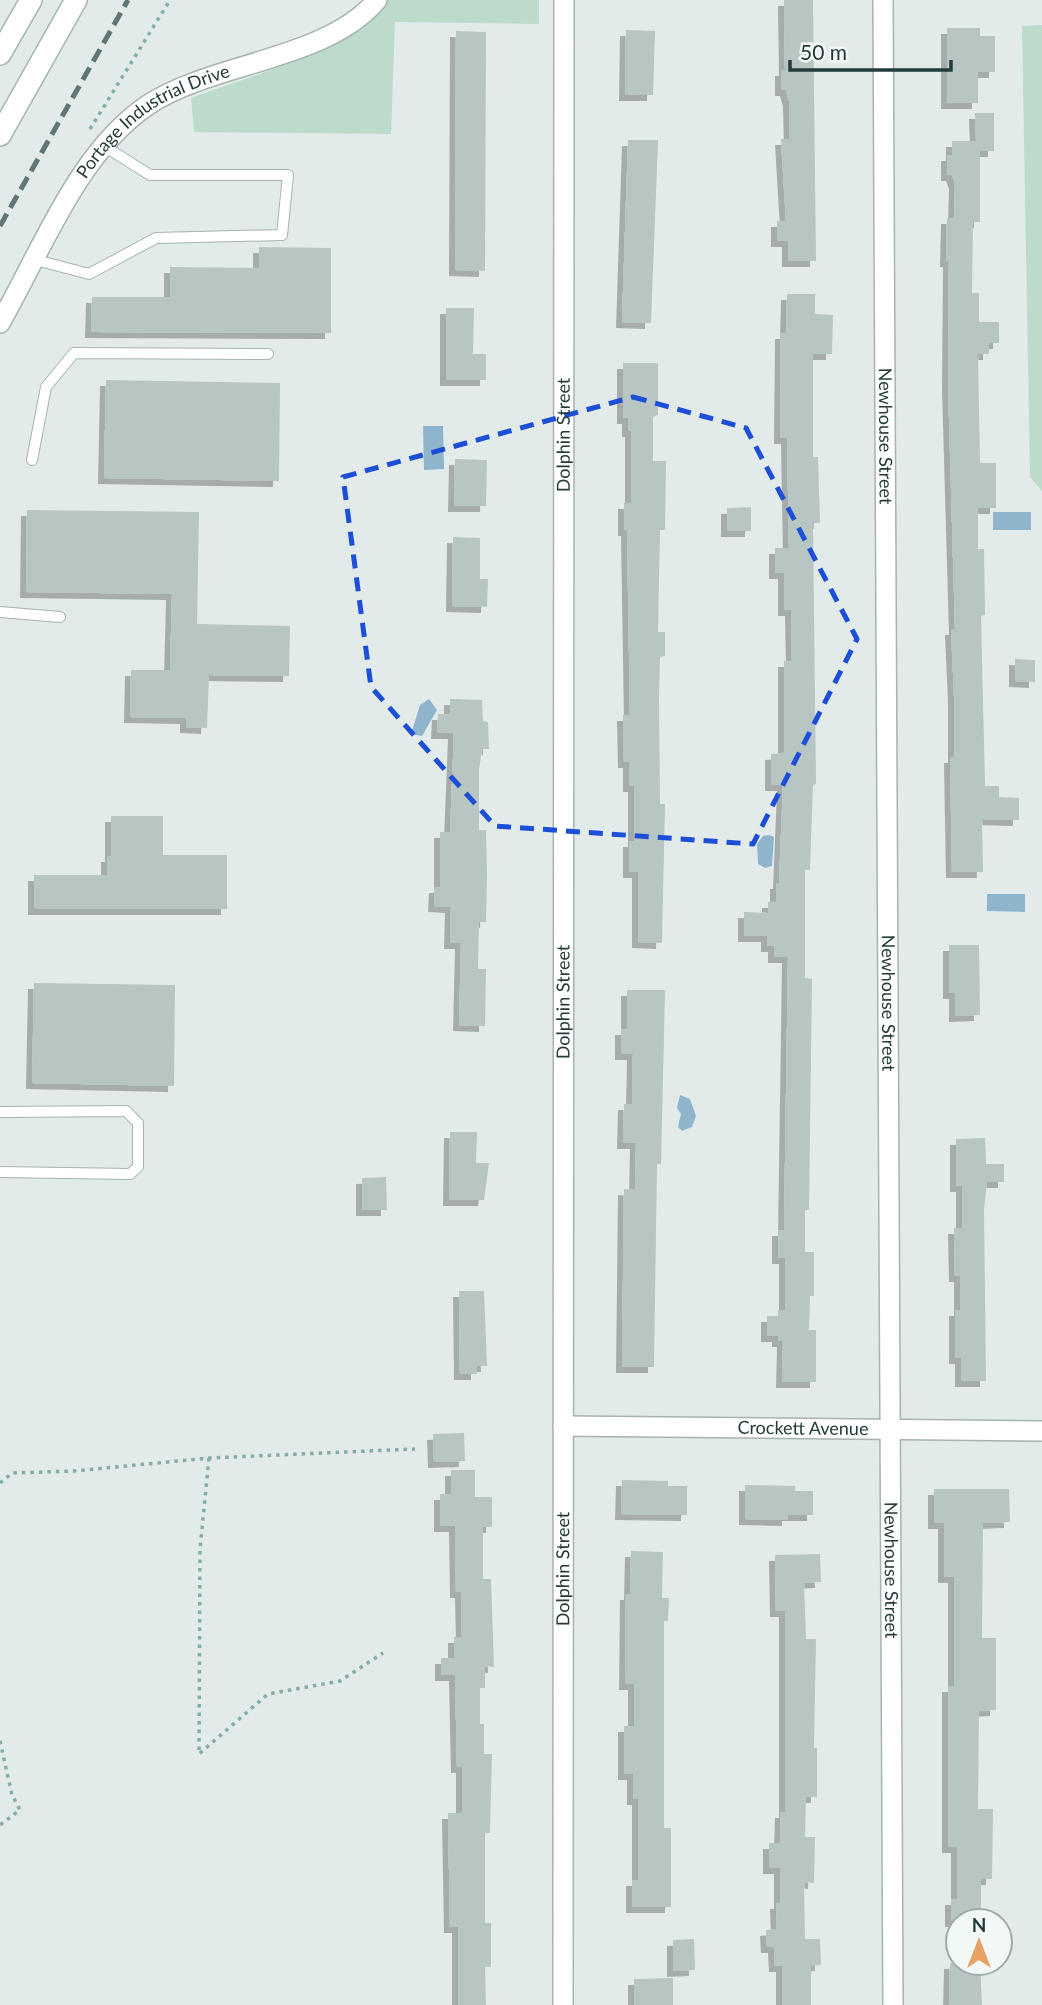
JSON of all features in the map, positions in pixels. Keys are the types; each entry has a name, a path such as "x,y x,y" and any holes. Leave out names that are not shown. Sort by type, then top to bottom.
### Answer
{"main road":[{"path":"0,54 31,0"},
{"path":"0,135 76,0"}],"street":[{"name":"Portage Industrial Drive","path":"0,323 82,174 122,126 149,104 184,88 341,31 366,14 377,0"},
{"name":"Dolphin Street","path":"563,2005 564,0"},
{"name":"Newhouse Street","path":"883,0 893,2005"},
{"name":"Crockett Avenue","path":"563,1426 1042,1430"}],"lane":[{"path":"36,260 89,274 156,238 282,235 288,176 150,176 104,146"},
{"path":"32,460 46,387 74,353 268,354"},
{"path":"0,612 60,617"},
{"path":"0,1112 126,1111 138,1123 138,1167 130,1174 0,1172"}],"path":[{"path":"0,1483 12,1473 74,1471 209,1458 415,1449"},
{"path":"209,1458 200,1549 199,1754 268,1694 340,1681 383,1653"},
{"path":"0,1741 12,1795 20,1810 0,1825"}],"highlighted area":[{"path":"633,397 746,428 857,639 753,844 495,826 371,687 343,477"}],"green space":[{"path":"386,0 539,0 539,24 395,22 391,134 194,132 191,98 297,60 325,47 371,17"},
{"path":"1042,25 1042,491 1030,477 1022,26"}],"water":[{"path":"423,426 443,426 444,469 424,470"},
{"path":"993,512 1031,512 1031,530 993,530"},
{"path":"429,699 437,710 422,736 411,734 420,705"},
{"path":"763,836 774,837 772,866 765,868 758,864 757,844"},
{"path":"987,894 1025,894 1025,912 987,911"},
{"path":"680,1095 690,1099 696,1116 692,1127 682,1131 678,1127 681,1114 677,1108"}],"building":[{"path":"784,0 813,0 816,261 788,261 788,241 777,241 777,221 786,221 781,139 790,139 789,101 786,90 781,90 781,70 785,70"},
{"path":"947,28 980,28 980,36 995,36 995,72 978,72 978,103 947,103"},
{"path":"626,30 655,31 653,95 625,95"},
{"path":"456,31 486,32 485,271 455,270"},
{"path":"975,113 994,113 994,151 980,151 980,222 973,222 972,293 979,293 979,322 999,322 999,343 989,343 989,354 978,354 980,463 996,463 996,508 978,508 978,549 984,549 985,615 981,616 985,786 999,786 999,797 1019,798 1019,820 982,819 983,872 952,872 950,757 954,757 954,696 951,629 955,629 948,383 949,261 946,261 947,218 954,218 955,183 952,175 947,175 947,155 952,155 952,141 976,141"},
{"path":"628,140 658,140 651,323 622,322"},
{"path":"259,247 331,248 331,333 91,332 92,297 170,297 170,267 259,268"},
{"path":"787,294 815,294 815,314 833,315 832,354 813,354 813,457 818,457 820,523 813,523 816,784 813,785 810,870 805,870 805,978 812,979 809,1210 805,1210 805,1252 814,1252 814,1296 810,1296 809,1330 816,1330 816,1382 782,1382 783,1341 778,1341 778,1336 767,1336 767,1316 778,1316 778,1310 785,1310 785,1258 778,1258 778,1230 784,1230 788,957 774,957 774,946 767,946 767,936 744,936 744,912 768,913 768,902 776,902 776,883 779,883 783,785 771,785 771,754 784,753 784,661 792,661 791,610 784,610 784,573 775,573 775,548 789,548 787,438 780,438 781,333 786,333"},
{"path":"446,308 474,308 473,354 486,354 486,380 446,380"},
{"path":"623,363 658,363 658,415 653,417 653,461 666,461 665,530 660,530 658,632 665,632 665,656 660,657 659,699 660,804 665,804 662,943 638,942 638,872 629,872 629,841 634,841 634,786 629,786 629,762 624,762 623,715 630,715 627,530 624,530 624,503 631,503 631,431 628,431 628,418 623,418"},
{"path":"106,380 280,383 279,481 104,478"},
{"path":"455,459 487,460 486,506 454,506"},
{"path":"751,507 751,531 727,531 727,508"},
{"path":"27,510 199,512 197,624 290,626 289,676 209,675 207,728 186,727 186,718 130,717 131,670 170,670 172,594 26,592"},
{"path":"453,537 480,538 480,579 488,579 487,607 452,606"},
{"path":"1015,659 1035,660 1035,682 1015,681"},
{"path":"450,699 482,700 483,721 488,722 489,749 482,749 479,770 479,830 486,830 487,874 486,922 479,922 478,969 486,969 485,1026 459,1025 461,943 450,943 451,907 434,906 435,887 440,887 440,832 450,832 454,733 437,733 438,714 450,714"},
{"path":"111,816 163,816 163,855 227,855 227,909 34,909 34,875 107,875 107,856 111,856"},
{"path":"949,945 979,945 980,1015 955,1016 955,993 949,993"},
{"path":"34,983 175,985 174,1086 32,1083"},
{"path":"627,990 665,990 661,1164 657,1164 654,1367 622,1367 624,1189 635,1190 636,1143 623,1143 624,1104 632,1104 633,1054 621,1054 621,1029 627,1029"},
{"path":"450,1132 477,1132 476,1163 489,1163 484,1200 449,1200"},
{"path":"985,1138 986,1164 1004,1164 1004,1182 987,1182 984,1209 986,1381 961,1381 961,1358 955,1358 955,1310 960,1310 960,1276 955,1276 954,1228 962,1228 962,1186 956,1186 956,1139"},
{"path":"386,1177 387,1210 362,1210 362,1178"},
{"path":"459,1291 484,1291 487,1366 477,1366 477,1374 460,1374"},
{"path":"464,1433 465,1461 434,1462 433,1434"},
{"path":"451,1470 475,1470 475,1497 492,1497 492,1527 483,1527 483,1579 491,1579 494,1667 485,1666 485,1688 480,1688 480,1724 484,1724 484,1754 492,1754 490,1833 485,1833 485,1923 491,1923 491,1967 485,1967 486,2005 458,2005 458,1927 450,1927 448,1813 462,1813 462,1767 457,1767 455,1675 441,1675 441,1658 454,1658 454,1637 462,1637 461,1592 456,1592 455,1526 440,1526 440,1494 451,1494"},
{"path":"622,1480 668,1481 668,1486 687,1486 687,1515 621,1514"},
{"path":"745,1485 795,1486 795,1491 813,1491 813,1515 788,1515 788,1520 745,1519"},
{"path":"934,1489 1009,1489 1010,1522 983,1523 982,1638 996,1638 996,1710 979,1711 978,1809 993,1809 992,1879 981,1879 981,1907 951,1907 951,1899 957,1899 957,1847 948,1847 948,1686 954,1686 954,1577 944,1577 944,1523 934,1523"},
{"path":"631,1551 663,1552 662,1598 669,1598 668,1621 664,1621 664,1828 671,1828 671,1907 632,1907 632,1880 638,1880 638,1799 633,1799 633,1774 624,1774 624,1726 634,1726 634,1684 625,1684 626,1594 630,1594"},
{"path":"820,1554 821,1582 804,1583 806,1639 816,1639 814,1748 817,1748 817,1797 806,1797 805,1837 815,1837 814,1883 804,1882 805,1939 820,1939 821,1965 811,1966 811,2005 782,2005 782,1966 775,1966 774,1947 767,1947 766,1930 777,1929 776,1903 780,1903 780,1868 769,1868 769,1843 780,1843 781,1812 785,1812 785,1611 776,1611 775,1555"},
{"path":"694,1939 695,1970 673,1971 673,1940"},
{"path":"950,1977 981,1977 982,2005 949,2005"},
{"path":"673,1978 673,2005 634,2005 634,1979"}],"railway":[{"path":"0,226 128,0"}]}
